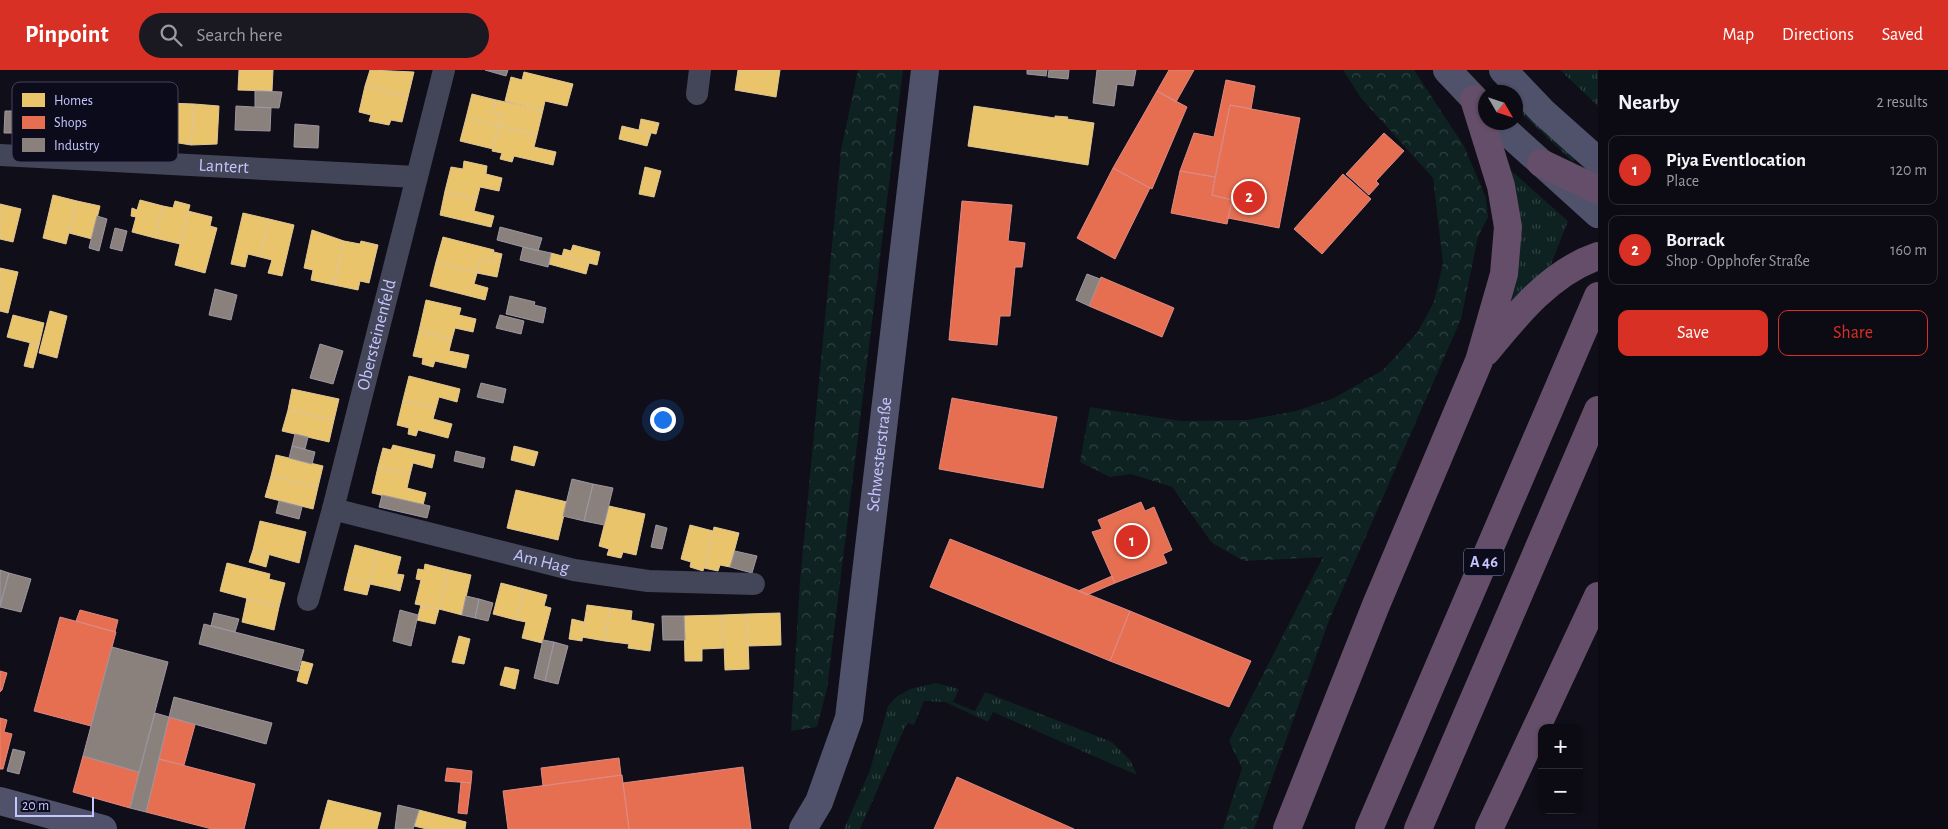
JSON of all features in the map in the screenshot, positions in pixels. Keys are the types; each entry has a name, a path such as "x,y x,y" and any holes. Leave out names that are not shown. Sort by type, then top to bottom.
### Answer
{"highway":[{"path":"1287,829 1361,642 1479,361 1504,274 1508,227 1501,186 1486,130"},
{"path":"1541,163 1595,200"},
{"path":"1479,361 1513,319 1558,276 1586,260 1598,256"},
{"name":"A 46","path":"1369,829 1598,296"},
{"name":"A 46","path":"1418,829 1598,410"},
{"path":"1489,829 1598,596"}],"street":[{"name":"Obersteinenfeld","path":"308,600 333,509 444,70"},
{"path":"696,94 700,70"},
{"name":"Schwesterstraße","path":"803,829 819,802 849,718 925,70"},
{"path":"1447,70 1478,103"},
{"path":"1502,70 1543,112 1598,160"},
{"path":"1505,130 1541,163"},
{"name":"Lantert","path":"132,162 416,177"},
{"name":"Am Hag","path":"333,509 574,570 648,580 754,584"},
{"path":"0,802 103,829"}],"green space":[{"path":"858,70 903,70 827,689 817,727 791,731 800,581 841,150"},
{"path":"1343,70 1414,70 1464,146 1486,198 1488,217 1478,237 1461,319 1330,618 1254,829 1223,829 1242,768 1229,741 1323,557 1244,561 1212,543 1172,487 1131,474 1110,477 1080,462 1090,407 1181,421 1247,420 1296,411 1334,398 1383,370 1417,333 1434,302 1443,263 1433,178 1361,98"},
{"path":"1560,70 1598,70 1598,106"},
{"path":"1523,102 1576,158 1573,162 1523,115"},
{"path":"1505,165 1568,221 1550,267 1535,278 1506,314"},
{"path":"936,683 959,689 953,702 975,711 985,692 1112,742 1130,760 1137,775 993,712 988,722 945,702 924,701 914,725 907,723 860,829 844,829 870,770 888,706 896,697 910,689"}],"building: Homes":[{"path":"239,70 273,70 272,91 238,90"},
{"path":"370,70 414,72 408,97 365,86"},
{"path":"738,70 780,70 776,97 735,90"},
{"path":"524,72 573,84 567,106 545,101 543,110 505,101 511,77 522,80"},
{"path":"365,86 408,97 402,122 391,120 389,125 369,121 371,115 359,112"},
{"path":"472,94 496,100 493,112 501,114 499,126 466,118"},
{"path":"496,100 543,110 537,135 499,126 501,114 493,112"},
{"path":"178,103 194,104 191,145 178,143"},
{"path":"194,104 219,106 217,144 191,145"},
{"path":"974,106 1055,118 1055,116 1068,117 1067,119 1094,123 1088,165 968,146"},
{"path":"466,118 499,126 493,149 460,141"},
{"path":"641,119 659,123 656,134 639,130"},
{"path":"499,126 537,135 534,147 556,152 553,165 514,156 512,162 500,159 502,153 492,151"},
{"path":"622,126 651,133 647,146 619,139"},
{"path":"464,161 487,166 486,174 502,178 499,191 480,187 477,199 445,191 451,167 463,169"},
{"path":"645,167 661,171 654,197 639,194"},
{"path":"445,191 477,199 474,211 494,216 491,227 440,215"},
{"path":"53,195 77,201 66,244 43,238"},
{"path":"140,200 163,206 155,238 132,232 136,217 131,216 132,208 137,210"},
{"path":"77,201 100,206 92,239 69,233"},
{"path":"175,201 190,205 180,244 155,238 163,206 173,208"},
{"path":"0,204 21,209 13,242 0,239"},
{"path":"188,211 212,217 210,226 217,228 205,273 175,265"},
{"path":"243,213 269,219 260,257 248,254 245,267 231,264"},
{"path":"269,219 294,225 282,276 268,273 272,260 260,257"},
{"path":"312,230 344,241 334,285 311,280 313,270 304,268"},
{"path":"443,237 494,250 490,262 480,259 477,273 436,262"},
{"path":"344,241 360,244 361,241 378,245 369,283 360,281 358,290 334,285"},
{"path":"573,245 600,252 597,265 562,256 564,249 571,251"},
{"path":"494,252 502,254 497,277 477,273 480,259 490,262"},
{"path":"551,253 589,263 586,274 549,264"},
{"path":"436,262 477,273 474,284 488,288 485,300 430,286"},
{"path":"0,268 18,272 8,313 0,311"},
{"path":"426,300 461,308 459,315 476,319 473,332 455,328 452,339 419,331"},
{"path":"50,311 67,316 57,358 39,353"},
{"path":"13,315 44,323 39,345 7,337"},
{"path":"419,331 452,339 449,351 469,355 466,368 435,361 433,367 422,364 423,358 413,356"},
{"path":"30,343 39,345 33,368 24,366"},
{"path":"409,376 460,389 457,402 439,397 436,408 403,400"},
{"path":"292,389 339,399 334,420 288,410"},
{"path":"403,400 436,408 433,419 452,424 448,438 418,430 416,436 408,434 409,428 397,425"},
{"path":"288,410 334,420 329,442 282,431"},
{"path":"393,445 435,455 432,468 413,463 410,475 378,467 383,448 391,450"},
{"path":"514,446 538,452 534,466 511,460"},
{"path":"276,455 323,466 318,487 271,476"},
{"path":"378,467 410,475 407,488 426,493 423,505 372,493"},
{"path":"271,476 318,487 313,509 265,497"},
{"path":"516,490 567,502 558,540 507,528"},
{"path":"609,506 645,514 636,555 623,552 621,558 607,555 609,549 599,546"},
{"path":"260,521 306,532 299,563 253,550"},
{"path":"690,525 713,531 703,571 690,567 691,562 681,559"},
{"path":"714,527 739,533 730,567 720,565 718,571 704,568"},
{"path":"355,545 378,551 370,584 347,577"},
{"path":"253,550 269,555 266,567 249,562"},
{"path":"378,551 401,557 393,589 370,584"},
{"path":"227,563 270,574 269,579 285,583 279,607 220,591"},
{"path":"425,564 449,570 439,609 415,604 421,580 416,579 418,569 424,570"},
{"path":"449,570 471,575 462,615 439,609"},
{"path":"397,574 404,575 400,591 393,589"},
{"path":"347,577 370,584 367,595 344,590"},
{"path":"501,583 524,589 516,620 493,614"},
{"path":"524,589 547,595 544,606 551,608 542,643 522,638 526,622 516,620"},
{"path":"247,598 279,607 274,630 242,622"},
{"path":"421,605 439,609 435,624 417,620"},
{"path":"587,605 610,608 605,641 582,637"},
{"path":"610,608 632,611 631,620 654,624 650,651 628,648 629,644 605,641"},
{"path":"780,613 781,645 748,646 747,614"},
{"path":"747,614 749,669 725,670 723,615"},
{"path":"723,615 724,648 702,649 702,661 685,661 684,616"},
{"path":"572,619 584,622 582,641 569,639"},
{"path":"459,636 470,639 464,664 452,662"},
{"path":"302,661 313,664 307,684 297,681"},
{"path":"505,667 519,670 515,689 500,685"},
{"path":"328,800 381,813 377,829 320,829"},
{"path":"419,810 466,822 465,829 427,829 414,826"}],"building: Shops":[{"path":"1169,70 1194,70 1176,102 1157,91"},
{"path":"1226,80 1255,86 1251,109 1230,105 1215,177 1180,171 1194,133 1214,137"},
{"path":"1157,91 1187,107 1152,189 1113,168"},
{"path":"1230,105 1300,118 1279,228 1228,218 1232,200 1212,195"},
{"path":"1384,133 1404,151 1376,181 1379,184 1369,195 1346,174"},
{"path":"1113,168 1150,188 1115,259 1077,238"},
{"path":"1180,171 1215,177 1212,195 1232,200 1227,224 1171,213"},
{"path":"1343,174 1371,199 1322,254 1294,229"},
{"path":"962,201 1012,205 1008,241 1025,243 1022,267 1015,267 1010,316 1000,316 997,345 949,340"},
{"path":"1101,277 1174,308 1162,337 1089,306"},
{"path":"952,398 1057,417 1043,488 939,469"},
{"path":"1141,502 1145,511 1154,507 1172,550 1163,554 1167,563 1115,583 1092,532 1102,529 1098,520"},
{"path":"950,539 1130,611 1110,661 930,587"},
{"path":"1112,576 1115,583 1087,595 1078,591"},
{"path":"80,610 118,620 115,632 76,621"},
{"path":"1130,611 1251,661 1229,707 1110,661"},
{"path":"60,617 116,632 91,726 34,711"},
{"path":"0,671 7,673 0,692"},
{"path":"169,717 195,725 184,765 159,759"},
{"path":"0,718 7,720 4,732 12,734 3,769 0,769"},
{"path":"83,756 139,772 130,808 73,792"},
{"path":"619,758 621,775 543,786 541,768"},
{"path":"159,759 255,784 244,829 212,829 146,812"},
{"path":"743,767 751,829 629,829 623,783"},
{"path":"447,768 472,771 471,783 445,781"},
{"path":"622,775 629,829 508,829 503,791"},
{"path":"957,777 1074,829 934,829"},
{"path":"461,782 471,783 467,814 458,813"}],"building: Industry":[{"path":"485,70 508,70 506,76"},
{"path":"1027,70 1047,70 1046,76 1027,74"},
{"path":"1049,70 1069,70 1068,79 1048,77"},
{"path":"1097,70 1136,70 1133,86 1117,84 1114,106 1093,103"},
{"path":"255,91 282,92 279,108 255,107"},
{"path":"236,106 271,108 270,131 235,130"},
{"path":"5,111 12,111 12,133 4,133"},
{"path":"295,124 319,126 318,148 294,147"},
{"path":"97,216 107,219 99,251 89,248"},
{"path":"500,227 542,238 538,251 497,240"},
{"path":"115,228 127,231 122,251 110,248"},
{"path":"523,247 551,253 548,267 520,260"},
{"path":"1087,274 1100,279 1089,306 1076,300"},
{"path":"215,289 237,295 231,320 209,315"},
{"path":"510,296 535,302 534,305 546,308 543,323 506,314"},
{"path":"500,315 524,321 521,334 496,328"},
{"path":"320,344 343,351 333,384 310,378"},
{"path":"481,383 506,389 503,403 477,397"},
{"path":"295,434 308,437 305,449 292,446"},
{"path":"292,446 315,452 312,464 289,458"},
{"path":"456,451 485,458 483,468 454,461"},
{"path":"572,479 593,484 584,521 563,516"},
{"path":"593,484 613,488 604,525 584,521"},
{"path":"382,495 430,506 427,518 379,507"},
{"path":"279,501 302,507 299,519 276,513"},
{"path":"656,525 667,528 662,549 651,547"},
{"path":"735,551 757,556 752,573 730,567"},
{"path":"0,570 9,573 0,605"},
{"path":"9,573 31,579 21,612 0,607"},
{"path":"466,596 479,599 475,618 462,615"},
{"path":"479,599 493,603 488,621 475,618"},
{"path":"400,610 418,615 411,646 393,641"},
{"path":"214,613 239,619 235,632 211,626"},
{"path":"662,616 684,616 685,640 663,640"},
{"path":"204,624 304,650 298,671 199,644"},
{"path":"543,640 554,642 545,681 534,678"},
{"path":"554,642 568,646 558,684 545,681"},
{"path":"112,647 168,662 139,772 83,756"},
{"path":"174,697 272,723 266,744 169,717"},
{"path":"155,713 169,717 146,812 130,808"},
{"path":"13,749 25,752 19,774 7,771"},
{"path":"398,805 419,810 413,829 395,829"}],"place":[{"name":"Borrack","path":"1249,197"},
{"name":"Piya Eventlocation","path":"1132,541"}]}
